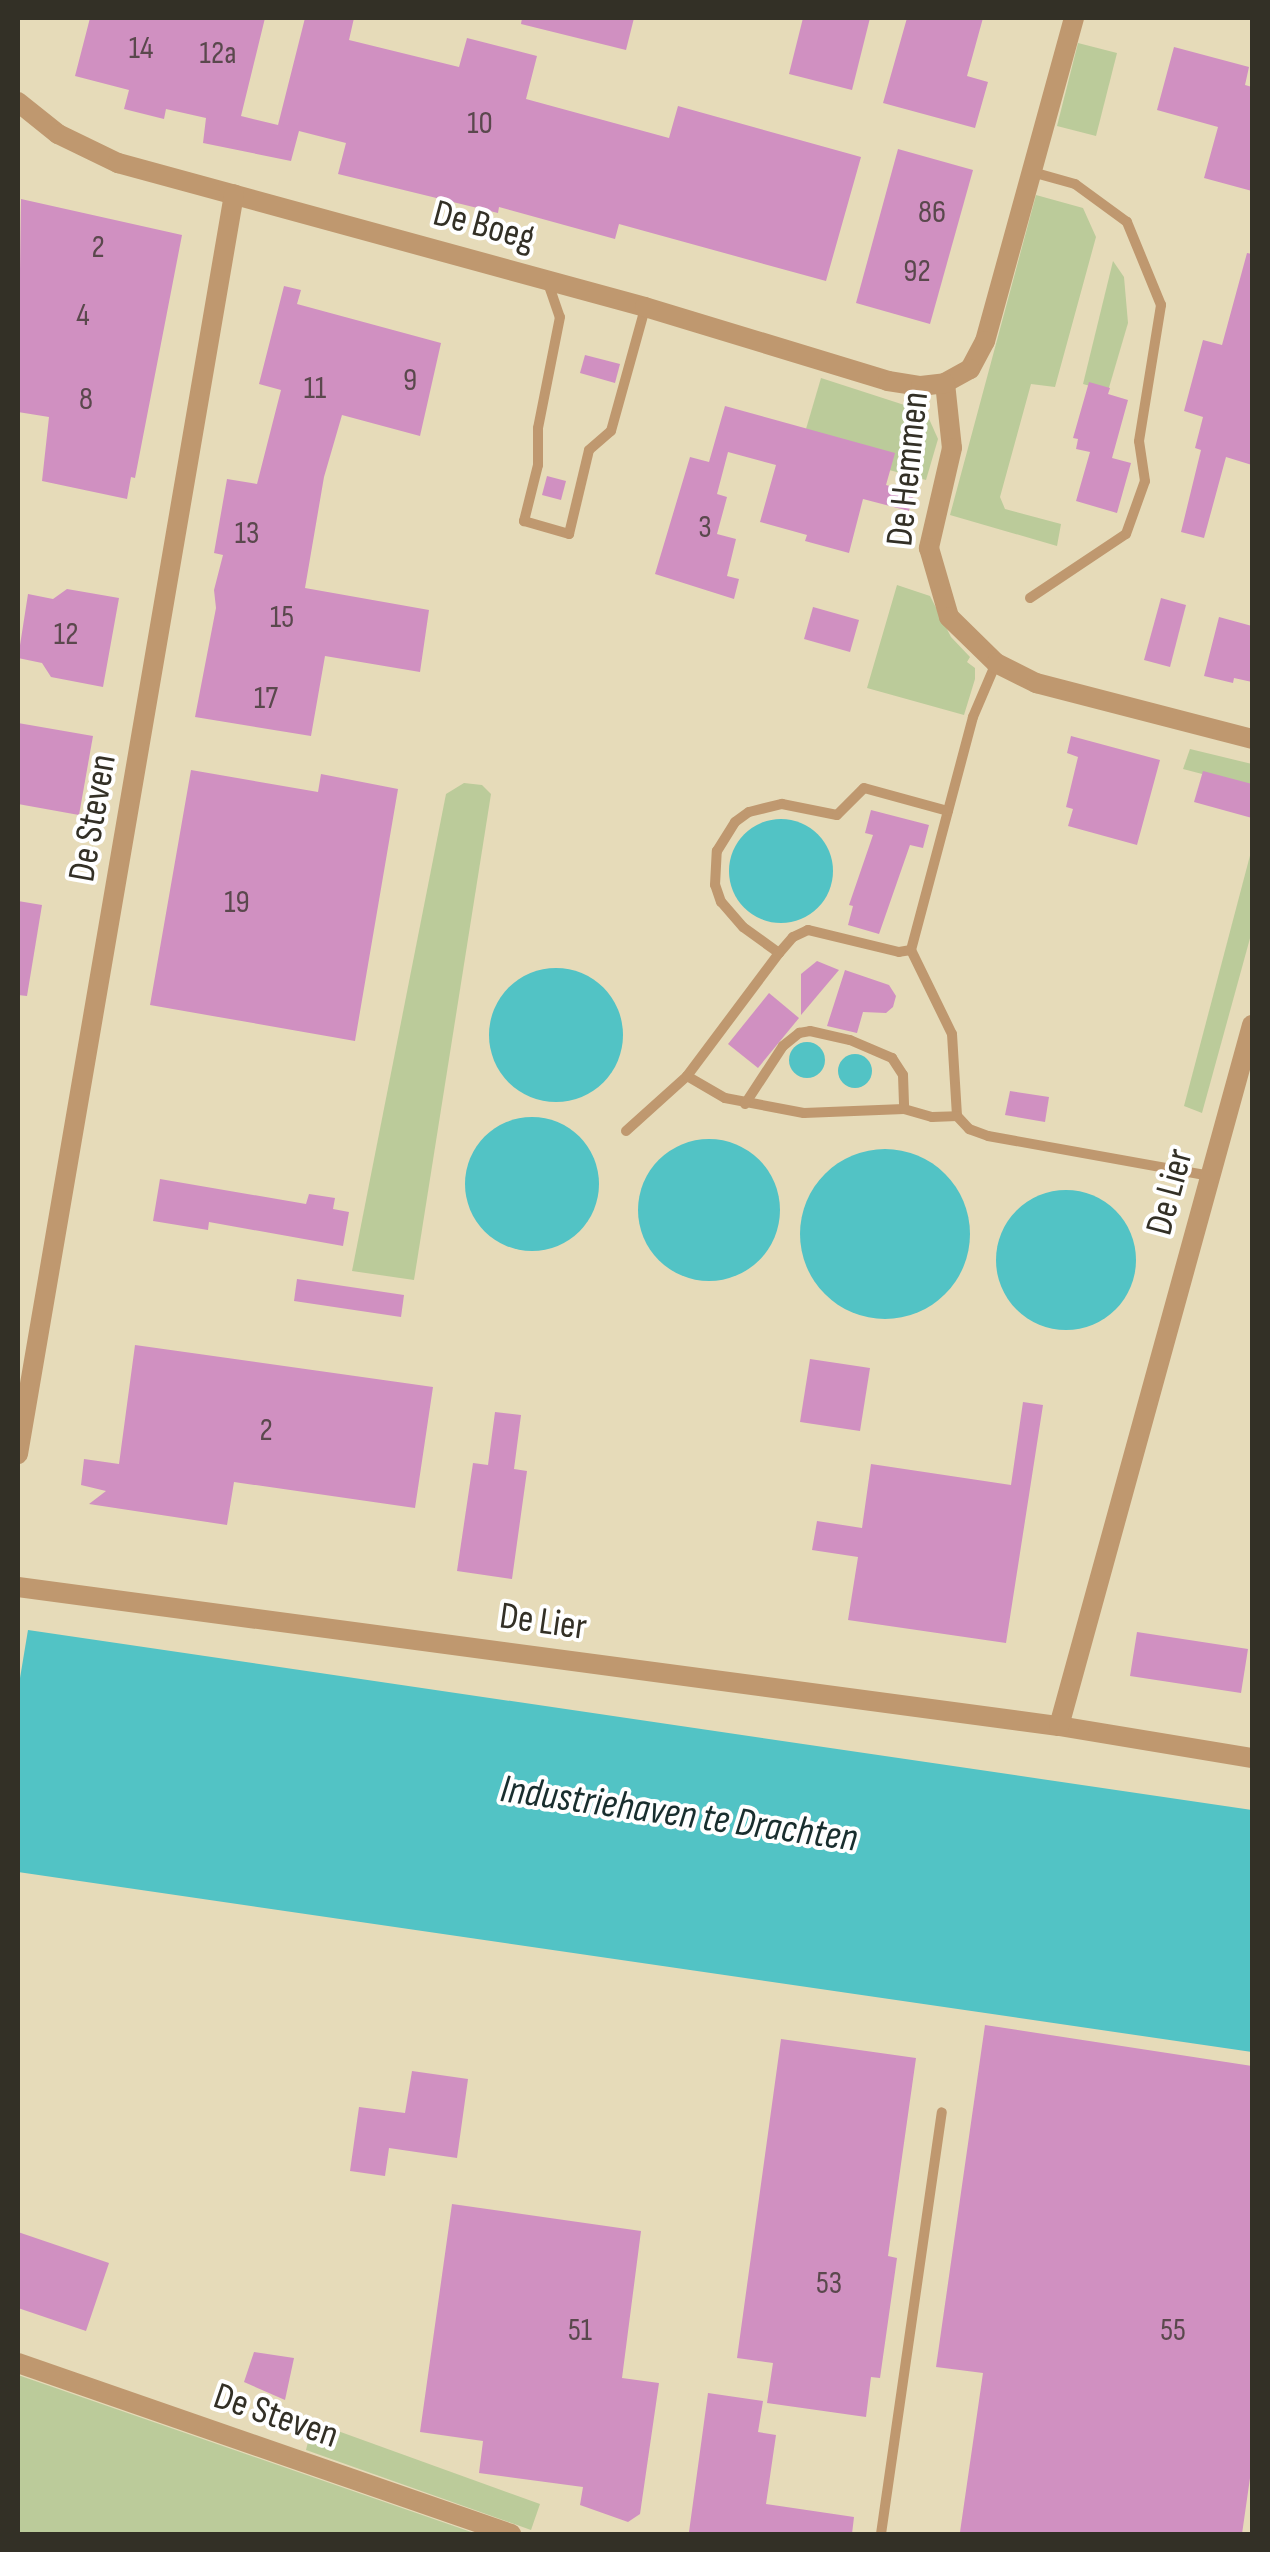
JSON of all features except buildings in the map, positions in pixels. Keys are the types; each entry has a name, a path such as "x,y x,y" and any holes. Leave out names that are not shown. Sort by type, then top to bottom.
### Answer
{"street":[{"name":"De Hemmen","path":"1074,18 986,341 970,369 945,384 952,448 929,548 950,617 996,663 1036,683 1252,740"},
{"name":"De Boeg","path":"18,102 58,134 118,162 646,307 888,381 921,386 945,384"},
{"name":"De Steven","path":"18,1454 234,194"},
{"name":"De Lier","path":"1059,1726 1252,1025"},
{"name":"De Lier","path":"18,1587 1059,1726 1252,1758"},
{"name":"De Steven","path":"18,2363 510,2534"}],"lane":[{"path":"1030,598 1126,534 1145,481 1139,441 1161,305 1127,222 1076,184 1031,172"},
{"path":"546,279 560,317 538,428 538,466 524,521 570,534 589,450 611,430 646,307"},
{"path":"996,663 973,717 911,950 952,1034 958,1116 969,1129 988,1136 1210,1176"},
{"path":"779,953 730,916 715,885 717,852 735,822 749,812 782,804 838,815 864,788 948,811"},
{"path":"626,1131 686,1076 794,937 808,930 899,952 911,950"},
{"path":"745,1104 783,1046 799,1032 810,1031 850,1040 892,1058 904,1075 904,1110"},
{"path":"686,1076 708,1091 745,1104 830,1115 904,1110 932,1117 958,1116"},
{"path":"881,2534 942,2112"}],"shaded area":[{"path":"18,18 1252,18 1252,2534 18,2534"}],"green space":[{"path":"1078,43 1117,53 1096,136 1057,126"},
{"path":"1036,195 1083,208 1096,237 1055,387 1031,384 1000,497 1005,509 1061,524 1057,546 950,515"},
{"path":"1113,261 1124,277 1128,323 1108,391 1083,384"},
{"path":"821,378 926,412 938,439 926,480 801,446"},
{"path":"897,585 930,596 951,637 970,657 967,662 975,668 975,679 964,715 867,688"},
{"path":"1190,749 1252,764 1252,787 1183,769"},
{"path":"464,783 482,785 491,794 414,1280 352,1271 446,794"},
{"path":"1252,848 1252,931 1202,1113 1184,1106"},
{"path":"18,2375 477,2534 18,2534"},
{"path":"313,2422 540,2504 531,2530 306,2450"}],"water":[{"path":"781,819 801,823 824,842 833,871 829,891 810,914 781,923 761,919 738,900 729,871 733,851 752,828"},
{"path":"556,968 582,973 604,987 618,1009 623,1035 618,1061 604,1083 582,1097 556,1102 530,1097 508,1083 494,1061 489,1035 494,1009 508,987 530,973"},
{"path":"807,1042 820,1047 825,1060 820,1073 807,1078 794,1073 789,1060 794,1047"},
{"path":"855,1054 867,1059 872,1071 867,1083 855,1088 843,1083 838,1071 843,1059"},
{"path":"532,1117 558,1122 580,1136 594,1158 599,1184 594,1210 580,1232 558,1246 532,1251 506,1246 484,1232 470,1210 465,1184 470,1158 484,1136 506,1122"},
{"path":"709,1139 736,1144 760,1159 775,1183 780,1210 775,1237 760,1261 736,1276 709,1281 682,1276 658,1261 643,1237 638,1210 643,1183 658,1159 682,1144"},
{"path":"885,1149 918,1155 945,1174 964,1201 970,1234 964,1267 945,1294 918,1313 885,1319 852,1313 825,1294 806,1267 800,1234 806,1201 825,1174 852,1155"},
{"path":"1066,1190 1093,1196 1115,1211 1130,1233 1136,1260 1130,1287 1115,1309 1093,1324 1066,1330 1039,1324 1017,1309 1002,1287 996,1260 1002,1233 1017,1211 1039,1196"},
{"name":"Industriehaven te Drachten","path":"28,1630 1252,1810 1252,2052 18,1872 18,1690"}]}
